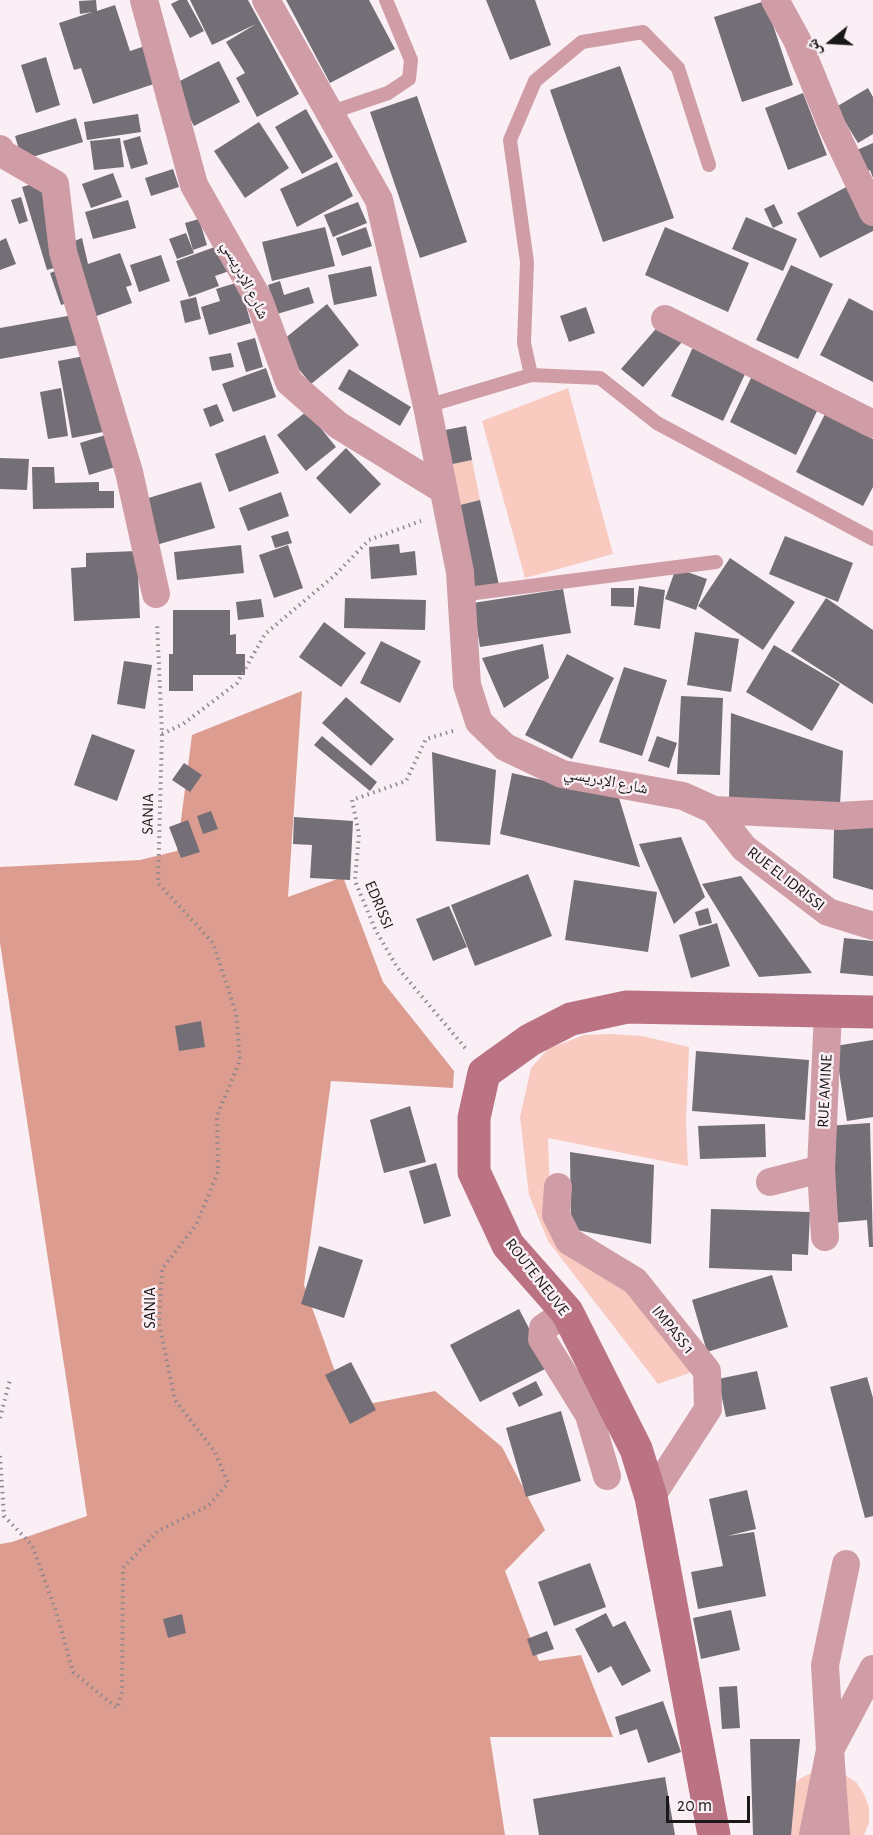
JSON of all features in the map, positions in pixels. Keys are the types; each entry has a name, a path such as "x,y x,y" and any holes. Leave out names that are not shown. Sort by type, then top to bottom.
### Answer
{"main road":[{"path":"484,1073 530,1040 571,1019 627,1007 873,1012"},
{"name":"ROUTE NEUVE","path":"484,1073 474,1118 474,1172 508,1245 567,1312 636,1449 651,1497 714,1835"}],"street":[{"name":"شارع الإدريسي","path":"144,0 194,185 259,300 289,382 338,425 445,500"},
{"name":"شارع الإدريسي","path":"266,0 378,200 427,405 460,572 467,684 479,722 505,747 562,774 683,796 714,810 839,816 873,814"},
{"path":"775,0 796,40 832,126 873,212"},
{"path":"0,149 3,154 55,184 63,252 129,472 156,594"},
{"path":"665,319 873,424"},
{"name":"RUE EL IDRISSI","path":"714,810 744,848 828,912 873,926"},
{"name":"RUE AMINE","path":"825,1237 821,1169 828,1012"},
{"path":"770,1182 821,1169"},
{"name":"IMPASS 1","path":"558,1187 556,1215 569,1241 635,1281 707,1371 708,1409 651,1497"},
{"path":"567,1312 543,1328 542,1339 589,1415 607,1476"},
{"path":"836,1835 825,1665 846,1564"},
{"path":"813,1835 830,1750 873,1669"}],"lane":[{"path":"329,113 388,93 409,79 411,60 386,0"},
{"path":"531,375 524,343 527,262 510,140 535,81 582,42 643,32 678,68 709,165"},
{"path":"427,405 531,375 600,378 657,423 873,539"},
{"path":"460,595 716,562"}],"path":[{"path":"162,734 183,724 237,683 265,634 334,576 369,540 445,500"},
{"name":"SANIA","path":"0,1456 4,1516 32,1545 57,1614 73,1672 117,1708 122,1692 123,1568 158,1531 208,1506 228,1483 215,1452 175,1400 159,1323 162,1269 196,1225 218,1172 216,1116 240,1059 236,1013 213,943 158,883 162,734 156,594"},
{"name":"EDRISSI","path":"479,722 426,739 406,781 352,800 359,834 355,881 376,931 397,968 447,1025 484,1073"},
{"path":"0,1418 10,1380"}],"shaded area":[{"path":"568,388 613,554 525,578 482,421"},
{"path":"472,460 480,500 456,506 448,465"},
{"path":"302,691 288,897 343,877 383,982 454,1071 453,1088 331,1081 304,1285 348,1408 435,1391 502,1447 545,1530 505,1571 539,1661 581,1655 613,1737 490,1737 505,1835 0,1835 0,1544 87,1516 0,943 0,867 140,860 177,851 192,735"},
{"path":"584,1035 642,1036 689,1047 686,1123 688,1166 548,1138 551,1221 630,1291 695,1371 658,1384 548,1241 529,1195 520,1117 531,1068 548,1049"},
{"path":"814,1772 843,1774 856,1782 869,1808 869,1823 864,1835 788,1835 791,1787 801,1778"}],"building":[{"path":"96,0 97,11 115,5 130,51 148,45 160,82 93,104 81,68 74,70 59,23 92,12 80,14 79,1"},
{"path":"179,0 187,0 204,31 190,38 171,4"},
{"path":"190,0 248,0 299,94 257,117 236,78 245,73 226,42 256,24 212,45"},
{"path":"286,0 369,0 395,49 330,83"},
{"path":"486,0 535,0 551,45 510,60"},
{"path":"765,1 793,85 742,102 714,17"},
{"path":"46,57 60,105 36,113 21,65"},
{"path":"219,61 240,102 194,126 172,85"},
{"path":"620,66 674,218 603,242 550,90"},
{"path":"868,88 873,97 873,134 858,143 836,107"},
{"path":"803,93 827,155 788,170 765,108"},
{"path":"417,96 467,242 420,258 370,112"},
{"path":"306,109 333,157 302,174 275,127"},
{"path":"138,114 141,132 87,140 84,122"},
{"path":"76,118 83,142 22,160 15,136"},
{"path":"259,122 289,168 245,198 214,151"},
{"path":"140,136 148,164 131,169 123,141"},
{"path":"120,138 124,167 94,170 90,141"},
{"path":"873,143 873,178 870,170 859,175 850,153"},
{"path":"337,162 353,196 297,227 280,189"},
{"path":"173,169 179,187 151,196 145,178"},
{"path":"113,173 122,197 91,208 82,184"},
{"path":"39,182 64,265 47,270 22,187"},
{"path":"852,184 873,225 873,231 820,258 797,213"},
{"path":"21,197 28,221 19,224 11,200"},
{"path":"128,200 136,228 93,239 85,212"},
{"path":"358,202 367,223 333,237 324,215"},
{"path":"774,204 783,223 773,228 764,209"},
{"path":"746,217 797,239 783,271 732,249"},
{"path":"199,219 207,245 193,250 185,223"},
{"path":"325,227 335,266 272,281 262,242"},
{"path":"366,227 372,246 342,256 336,238"},
{"path":"665,227 749,263 728,312 645,275"},
{"path":"186,233 194,253 177,259 169,239"},
{"path":"6,238 16,264 0,270 0,241"},
{"path":"82,238 88,264 120,253 132,285 126,287 132,303 91,318 72,242"},
{"path":"223,244 232,270 215,276 219,286 189,297 176,261"},
{"path":"161,255 170,281 139,292 130,265"},
{"path":"791,265 833,284 798,359 756,340"},
{"path":"371,266 377,296 334,305 328,275"},
{"path":"66,267 78,299 61,305 50,273"},
{"path":"280,281 284,295 309,287 314,303 277,314 268,285"},
{"path":"239,282 251,323 209,335 201,307 220,301 216,289"},
{"path":"196,297 201,319 185,323 180,301"},
{"path":"849,298 873,311 873,382 820,355"},
{"path":"327,304 359,345 311,384 278,344"},
{"path":"586,307 595,333 569,342 560,316"},
{"path":"73,315 78,345 0,359 0,328"},
{"path":"661,323 682,342 643,387 621,369"},
{"path":"255,338 263,367 246,372 237,343"},
{"path":"693,347 746,372 723,421 671,396"},
{"path":"231,353 234,367 212,371 209,357"},
{"path":"90,355 103,432 72,438 58,361"},
{"path":"266,368 276,397 233,412 222,384"},
{"path":"349,369 411,407 400,426 338,389"},
{"path":"752,376 818,409 796,455 730,422"},
{"path":"61,388 68,436 48,439 40,392"},
{"path":"217,404 224,421 210,427 203,409"},
{"path":"307,411 336,447 306,471 277,435"},
{"path":"825,414 873,439 873,487 863,506 796,472"},
{"path":"466,426 472,460 448,465 440,431"},
{"path":"105,435 115,467 89,475 80,443"},
{"path":"265,435 279,473 229,492 215,454"},
{"path":"346,448 381,484 350,514 316,478"},
{"path":"0,458 29,459 27,490 0,489"},
{"path":"32,467 54,467 55,483 99,482 99,491 114,491 114,508 33,509"},
{"path":"201,482 215,528 156,545 142,500"},
{"path":"281,492 289,516 248,531 239,508"},
{"path":"480,500 499,585 475,590 456,506"},
{"path":"288,531 292,543 275,548 271,536"},
{"path":"785,536 853,563 838,602 769,574"},
{"path":"399,544 400,553 415,551 417,575 371,579 369,547"},
{"path":"241,545 244,573 177,580 174,552"},
{"path":"288,545 303,588 274,598 259,555"},
{"path":"137,551 140,618 74,621 71,568 86,567 86,553"},
{"path":"730,558 795,602 763,650 698,606"},
{"path":"676,568 707,579 696,610 665,599"},
{"path":"639,586 665,590 660,629 634,625"},
{"path":"611,588 634,588 634,607 611,606"},
{"path":"563,589 571,633 480,647 473,603"},
{"path":"345,598 426,600 425,630 344,628"},
{"path":"826,598 873,630 873,704 791,651"},
{"path":"261,599 264,617 238,620 236,602"},
{"path":"173,610 230,610 230,635 236,634 236,654 245,654 245,675 193,675 193,691 169,691 169,654 173,654"},
{"path":"324,622 366,653 341,687 299,657"},
{"path":"695,632 739,639 731,692 687,685"},
{"path":"381,641 421,661 400,703 360,683"},
{"path":"543,644 549,678 504,708 482,658"},
{"path":"774,645 840,684 812,731 746,692"},
{"path":"567,654 614,678 572,759 525,735"},
{"path":"124,661 152,665 145,709 117,704"},
{"path":"624,667 667,680 642,756 599,742"},
{"path":"681,696 723,698 720,775 677,774"},
{"path":"346,697 394,739 371,766 322,723"},
{"path":"731,713 843,751 840,805 729,798"},
{"path":"92,734 135,750 117,801 74,785"},
{"path":"322,736 377,782 370,791 314,745"},
{"path":"657,736 677,743 669,768 648,761"},
{"path":"432,752 496,770 490,845 436,841"},
{"path":"184,763 202,775 190,792 172,780"},
{"path":"512,773 619,798 640,867 500,834"},
{"path":"211,811 218,829 203,834 197,816"},
{"path":"294,817 353,821 350,880 310,878 312,845 293,844"},
{"path":"188,820 200,852 181,858 169,827"},
{"path":"873,826 873,890 833,878 834,829"},
{"path":"681,837 705,897 674,924 639,844"},
{"path":"528,874 552,936 475,966 451,905"},
{"path":"741,876 812,973 759,977 702,884"},
{"path":"574,880 657,892 648,952 565,940"},
{"path":"449,906 467,947 433,961 416,919"},
{"path":"708,908 712,923 699,926 695,912"},
{"path":"717,923 730,966 691,978 679,935"},
{"path":"844,938 873,941 873,976 840,973"},
{"path":"201,1021 205,1047 179,1051 175,1026"},
{"path":"873,1040 873,1117 847,1121 835,1046"},
{"path":"696,1051 809,1060 805,1120 692,1111"},
{"path":"410,1106 426,1162 384,1173 370,1120"},
{"path":"870,1123 873,1247 869,1247 867,1220 832,1223 826,1126"},
{"path":"765,1124 766,1157 700,1159 698,1126"},
{"path":"570,1152 654,1165 651,1244 571,1229"},
{"path":"436,1163 451,1216 424,1224 409,1171"},
{"path":"711,1209 810,1212 808,1255 792,1254 792,1271 709,1268"},
{"path":"319,1246 363,1260 344,1318 301,1304"},
{"path":"772,1275 788,1327 707,1352 692,1300"},
{"path":"519,1309 549,1367 480,1402 450,1345"},
{"path":"351,1362 376,1410 350,1424 325,1375"},
{"path":"757,1371 766,1409 726,1417 718,1379"},
{"path":"867,1377 873,1398 873,1516 865,1518 830,1387"},
{"path":"536,1381 543,1395 519,1407 512,1393"},
{"path":"561,1411 581,1481 526,1497 506,1428"},
{"path":"747,1490 756,1529 727,1536 754,1532 766,1596 698,1609 691,1572 723,1566 709,1499"},
{"path":"590,1563 606,1607 554,1626 538,1582"},
{"path":"731,1610 740,1650 701,1659 693,1618"},
{"path":"606,1613 613,1627 625,1621 651,1671 622,1686 611,1666 598,1673 575,1629"},
{"path":"182,1614 186,1633 168,1638 163,1619"},
{"path":"547,1631 554,1649 533,1656 527,1639"},
{"path":"737,1686 740,1728 722,1729 719,1687"},
{"path":"663,1701 681,1752 648,1763 637,1729 620,1735 615,1717"},
{"path":"750,1739 800,1739 791,1835 753,1835"},
{"path":"665,1777 675,1835 539,1835 533,1799"}]}
